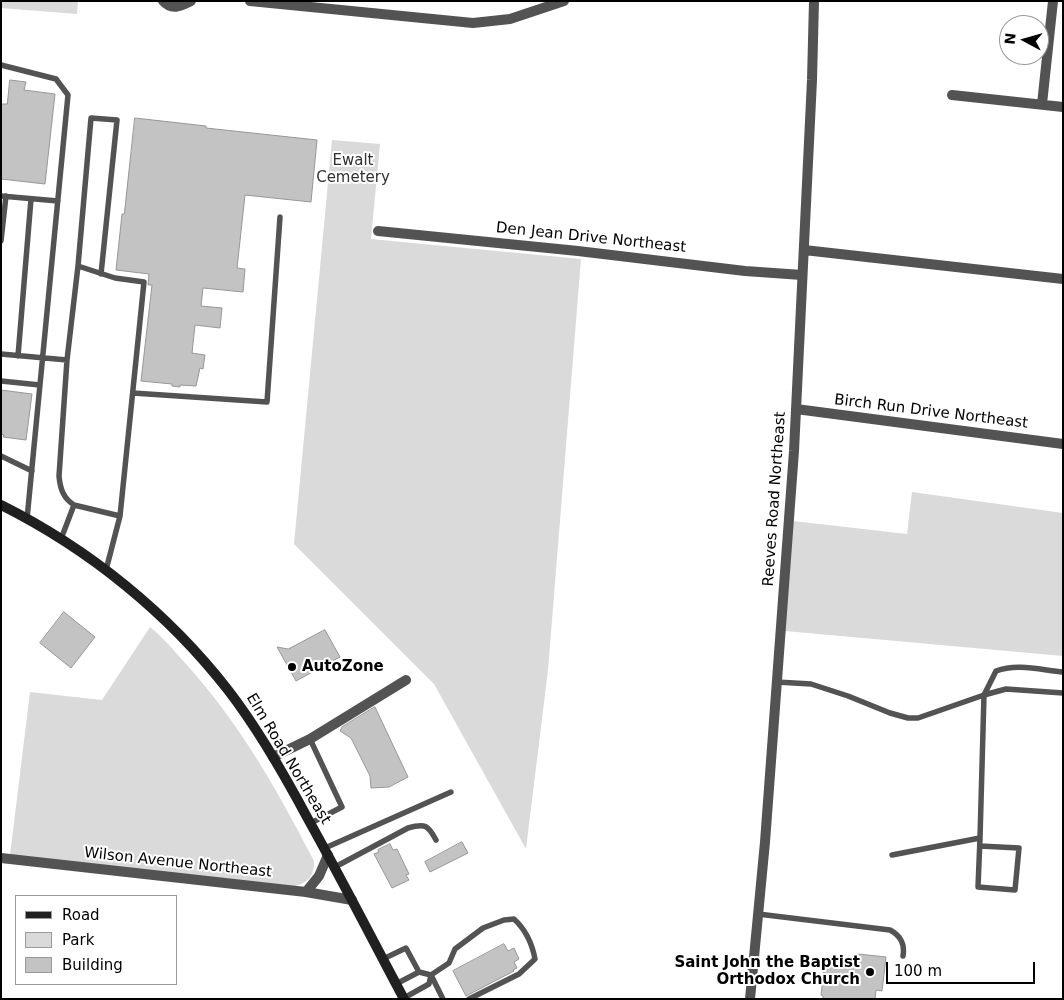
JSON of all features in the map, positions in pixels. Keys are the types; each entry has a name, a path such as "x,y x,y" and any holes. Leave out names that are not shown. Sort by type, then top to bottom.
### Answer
{"main road":[{"name":"Elm Road Northeast","path":"1,505 62,539 106,570 163,618 207,665 247,716 274,758 335,867 404,998"}],"street":[{"path":"163,1 167,6 173,8 191,1"},
{"path":"250,1 473,23 510,19 564,1"},
{"name":"Reeves Road Northeast","path":"750,999 777,682 796,409 814,1"},
{"path":"1042,104 1053,1"},
{"path":"952,95 1063,106"},
{"name":"Den Jean Drive Northeast","path":"378,231 802,275"},
{"path":"804,250 1063,279"},
{"name":"Birch Run Drive Northeast","path":"796,409 1063,444"},
{"path":"274,758 310,739 406,680"},
{"path":"306,892 319,876 326,851"},
{"name":"Wilson Avenue Northeast","path":"1,858 306,892 352,900"}],"lane":[{"path":"1,65 56,79 68,96 27,519"},
{"path":"100,274 117,120 91,118 78,266 67,360 59,476 63,494 69,502 74,505 120,516"},
{"path":"1,241 3,196 58,201"},
{"path":"18,356 31,199"},
{"path":"133,393 267,402 280,217"},
{"path":"78,266 114,278 144,282 120,516 106,570"},
{"path":"1,354 67,360"},
{"path":"1,381 40,385"},
{"path":"1,456 32,471"},
{"path":"62,539 74,505"},
{"path":"980,846 1020,848 1015,890 978,887 984,695 996,671 1007,667 1063,672"},
{"path":"777,682 811,684 908,718 918,718 1006,689 1063,693"},
{"path":"310,739 342,807 311,823"},
{"path":"326,851 451,792"},
{"path":"335,867 408,828 423,825 430,828 436,840"},
{"path":"892,855 980,838"},
{"path":"758,914 890,930 901,939 905,948 904,956"},
{"path":"404,998 429,984 431,975 449,963 455,949 484,928 504,920 514,919 522,926 532,945 535,959 519,974 469,999"},
{"path":"384,960 406,948 419,972"},
{"path":"396,984 419,972 431,975 443,999"}],"green space":[{"path":"1,1 78,1 77,14 1,8"},
{"name":"Ewalt Cemetery","path":"332,140 380,144 371,239 581,259 548,670 526,849 434,684 294,544"},
{"path":"912,492 1063,513 1063,656 785,631 793,521 907,534"},
{"path":"150,627 169,645 206,687 257,759 314,861 312,874 304,883 295,886 10,855 30,692 102,700"}],"building":[{"path":"10,80 26,82 24,90 55,94 45,184 1,179 1,104 7,104"},
{"path":"135,118 317,140 311,202 245,195 237,268 245,269 243,292 203,288 201,306 222,308 220,328 195,325 192,353 205,355 203,369 200,368 196,386 180,385 180,387 172,386 172,384 141,381 152,285 148,285 149,274 116,270"},
{"path":"1,390 32,394 26,440 3,437 4,435 1,434"},
{"path":"64,612 95,637 71,668 40,643"},
{"path":"325,630 340,657 296,681 277,647 288,649"},
{"path":"375,707 408,777 389,787 371,788 370,776 351,738 340,731 342,727"},
{"path":"462,842 468,853 430,872 425,862"},
{"path":"390,844 393,850 397,849 409,874 406,875 409,880 392,888 374,854"},
{"path":"504,944 508,951 514,948 519,959 514,962 517,968 466,996 453,971"},
{"name":"Saint John the Baptist Orthodox Church","path":"858,954 886,957 882,991 876,990 875,999 823,999 821,995 825,961 830,962 831,957 858,960"}],"place":[{"name":"AutoZone","path":"292,667"},
{"name":"Saint John the Baptist Orthodox Church","path":"870,972"}]}
